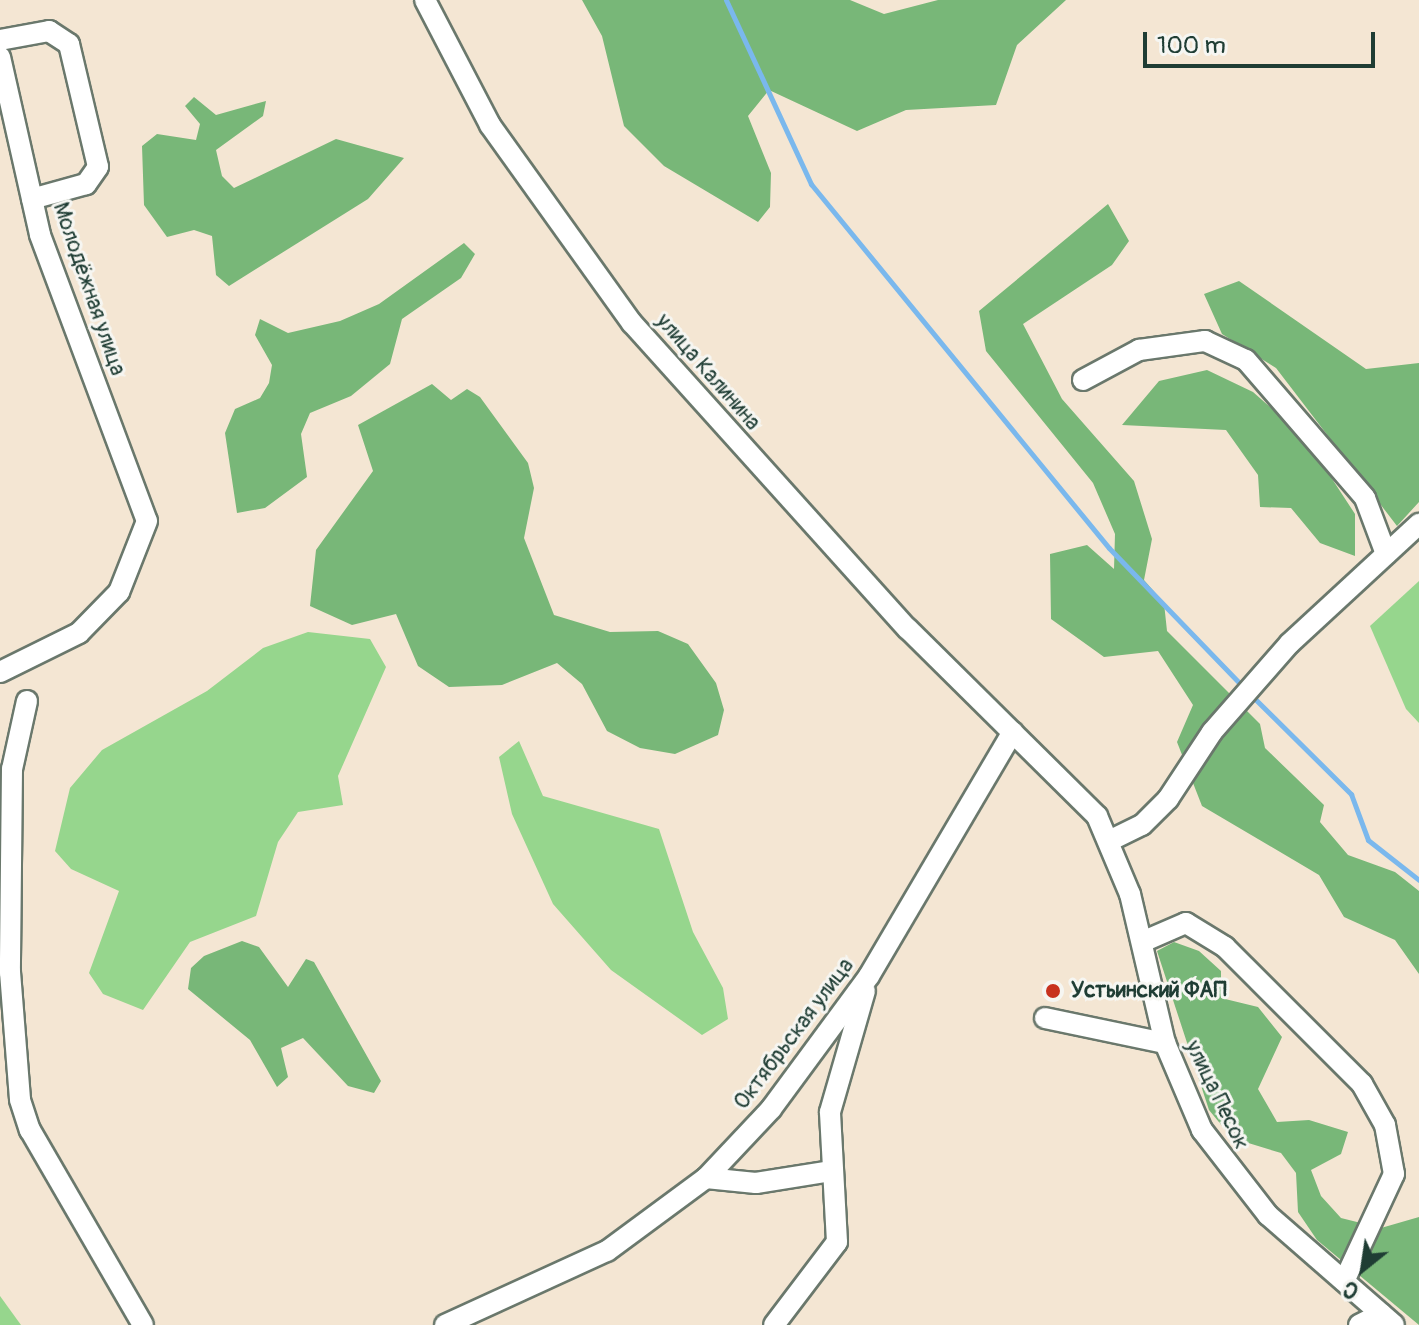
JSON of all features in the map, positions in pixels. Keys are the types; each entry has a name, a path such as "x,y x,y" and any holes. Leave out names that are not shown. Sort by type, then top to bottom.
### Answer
{"street":[{"name":"улица Калинина","path":"425,0 490,125 632,323 809,524 1013,732"},
{"path":"0,40 49,31 69,44 98,167 93,180 32,199"},
{"name":"Молодёжная улица","path":"0,57 32,199 147,521 143,546 119,592 79,633 0,672"},
{"path":"1083,380 1139,350 1205,341 1246,360 1365,498 1386,554"},
{"path":"1111,840 1142,825 1168,799 1212,732 1290,643 1419,524"},
{"path":"27,701 12,769 10,972 20,1100 30,1130 143,1325"},
{"name":"улица Песок","path":"1013,732 1062,774 1111,840 1142,942 1165,1043 1227,1169 1388,1319"},
{"name":"Октябрьская улица","path":"445,1325 607,1251 706,1178 771,1109 869,976 1013,732"},
{"path":"1142,942 1186,923 1225,947 1362,1084 1385,1125 1394,1174 1344,1281"},
{"path":"774,1325 837,1242 830,1112 869,976"},
{"path":"1045,1018 1165,1043"},
{"path":"706,1178 756,1183 832,1171"},
{"name":"улица Песок","path":"1359,1325 1388,1319"}],"green space":[{"path":"582,0 850,0 884,14 938,0 1066,0 1017,45 996,105 906,110 857,131 769,90 748,116 771,173 770,207 758,222 664,166 624,126 602,36"},
{"path":"194,97 216,115 266,101 263,116 216,150 222,176 234,188 336,139 404,158 368,199 229,286 216,275 212,236 194,230 167,237 144,205 142,146 157,134 196,140 200,124 185,106"},
{"path":"1108,204 1129,241 1112,265 1023,324 1062,399 1134,481 1152,539 1144,580 1164,603 1167,631 1260,724 1265,748 1324,805 1320,822 1348,855 1395,872 1419,891 1419,974 1395,940 1344,917 1319,875 1202,806 1177,742 1193,705 1158,651 1104,657 1051,619 1050,554 1087,545 1114,569 1115,534 1093,483 986,351 979,311"},
{"path":"464,243 475,254 461,278 402,319 390,364 351,396 310,413 301,434 307,477 265,508 237,513 225,433 235,409 260,398 269,383 272,365 255,335 260,319 288,333 340,321 379,304"},
{"path":"1239,281 1366,369 1419,363 1419,502 1397,526 1276,368 1222,334 1204,294"},
{"path":"1207,370 1253,392 1306,439 1355,514 1355,556 1320,543 1291,508 1260,507 1258,475 1226,430 1122,425 1159,381"},
{"path":"432,384 451,400 467,389 480,397 528,463 534,488 524,538 554,615 610,632 658,631 688,644 716,683 724,710 718,735 675,754 640,748 607,731 582,684 557,663 502,685 449,687 418,666 396,614 352,625 310,606 316,550 373,471 358,425"},
{"path":"1419,581 1419,723 1406,709 1370,626"},
{"path":"308,632 370,639 386,667 338,776 343,805 298,812 278,842 256,916 190,942 143,1010 103,994 89,973 119,891 71,869 55,851 70,788 102,750 207,691 263,648"},
{"path":"519,741 543,796 659,829 693,932 723,988 728,1019 702,1035 611,970 553,904 512,814 499,757"},
{"path":"242,941 259,947 288,987 306,959 314,962 381,1081 374,1093 348,1086 303,1038 281,1048 288,1077 277,1087 250,1040 188,989 191,968 204,956"},
{"path":"1174,942 1199,951 1221,971 1221,998 1258,1007 1282,1037 1258,1089 1277,1122 1309,1120 1348,1132 1341,1154 1311,1170 1321,1196 1341,1218 1381,1228 1419,1217 1419,1325 1317,1240 1298,1212 1296,1173 1281,1153 1232,1138 1209,1110 1157,951"},
{"path":"0,1296 21,1325 0,1325"}],"waterway":[{"path":"726,0 811,184 1109,548 1244,688"},
{"path":"1251,695 1351,794 1368,840 1419,880"}],"place":[{"name":"Устьинский ФАП","path":"1053,991"}]}
